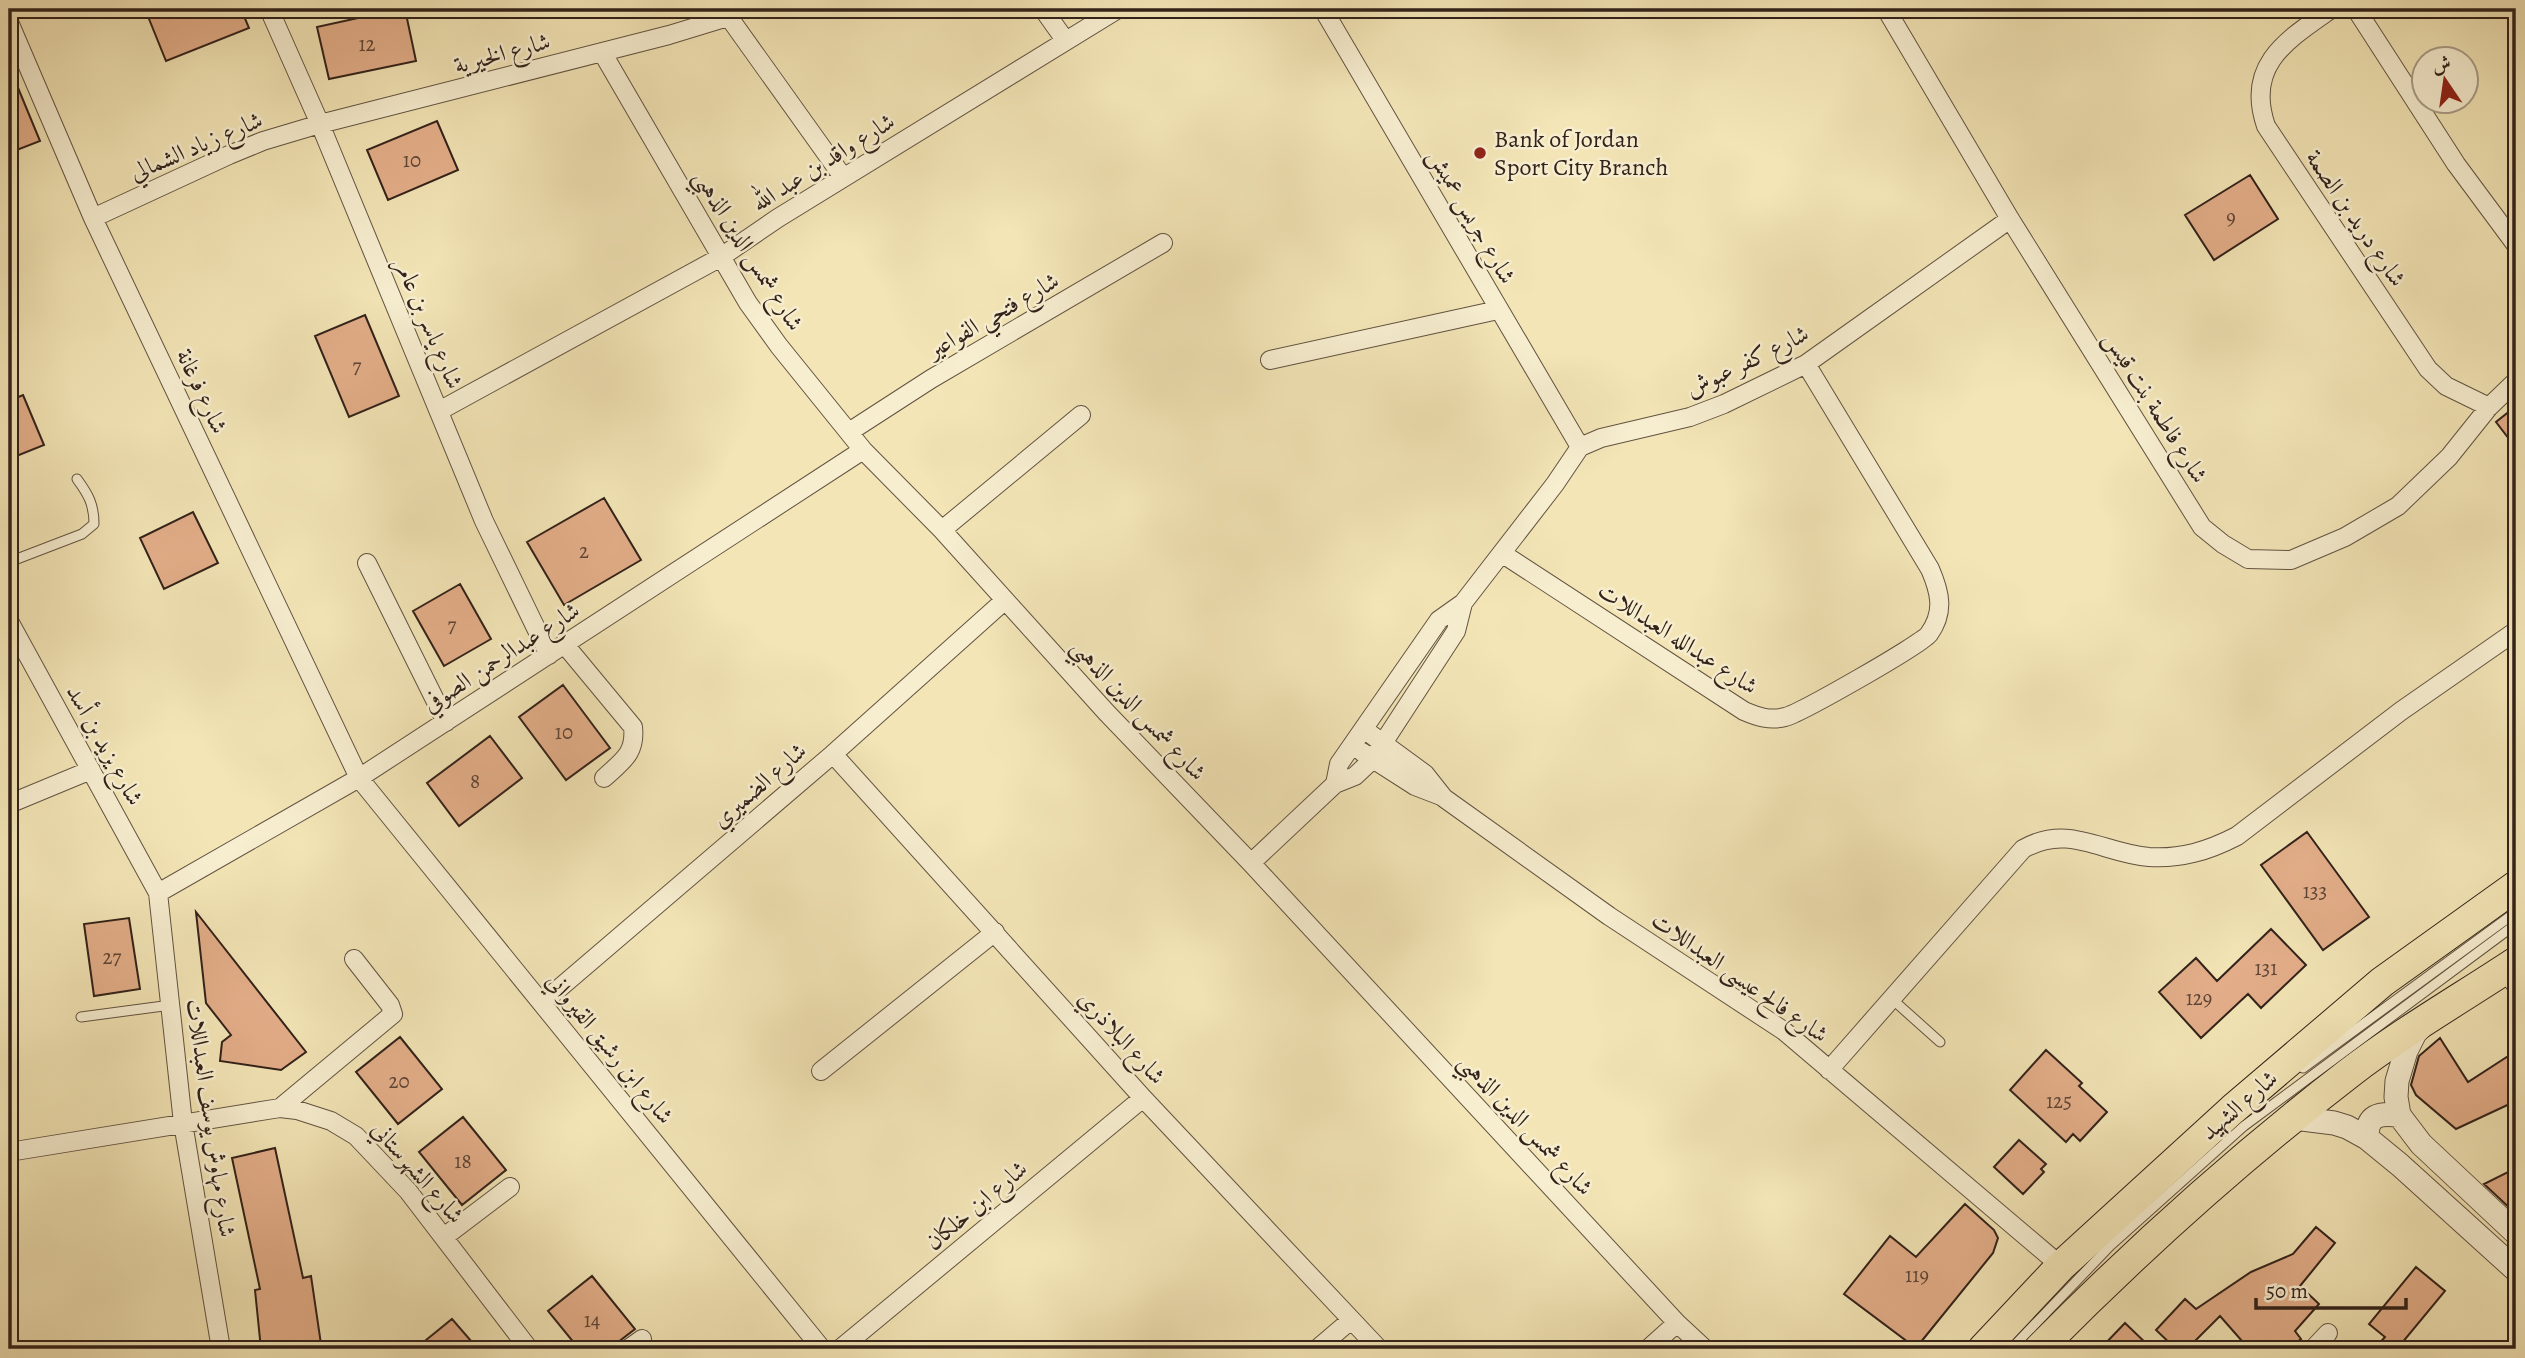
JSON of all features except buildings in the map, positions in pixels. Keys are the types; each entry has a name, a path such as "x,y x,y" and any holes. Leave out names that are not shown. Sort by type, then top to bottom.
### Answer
{"highway":[{"name":"شارع الشهيد","path":"1983,1349 2233,1109 2382,982 2516,886"},
{"name":"شارع الشهيد","path":"2039,1349 2121,1268 2247,1156 2350,1072 2427,1021 2511,976"}],"street":[{"name":"شارع ياسر بن عامر","path":"269,9 320,124 484,521 549,655"},
{"path":"1043,9 1065,40"},
{"name":"شارع واقد بن عبد الله","path":"439,411 721,257 843,177 1118,9"},
{"name":"شارع جريس عميش","path":"1323,9 1580,447"},
{"name":"شارع فاطمة بنت قيس","path":"1886,9 2010,219 2202,527 2223,544 2248,559 2291,560 2345,537 2399,506 2449,457 2490,407"},
{"name":"شارع دريد بن الصمة","path":"2331,9 2289,39 2271,58 2259,96 2266,126 2428,369 2446,386 2490,407"},
{"path":"2356,9 2456,164 2516,245"},
{"name":"شارع الخيرية","path":"320,124 602,52 726,13"},
{"path":"726,13 843,177"},
{"name":"شارع فرغانة","path":"9,22 93,218 359,778"},
{"name":"شارع شمس الدين الذهبي","path":"602,52 748,303 863,450 942,530 1004,601 1677,1323 1705,1349"},
{"name":"شارع زياد الشمالي","path":"93,218 229,155 263,141 320,124"},
{"name":"شارع كفر عبوش","path":"1580,447 1601,438 1690,417 1724,404 1805,364 2010,219"},
{"name":"شارع فتحي الفواعير","path":"849,432 931,379 1163,243"},
{"path":"1270,360 1498,310"},
{"name":"شارع عبدالله العبداللات","path":"1503,554 1744,711 1762,719 1786,717 1808,708 1928,636 1938,615 1940,591 1930,569 1805,364"},
{"path":"2490,407 2516,381"},
{"path":"942,530 1081,415"},
{"path":"1335,784 1339,764 1439,620 1464,603 1580,447"},
{"name":"شارع عبدالرحمن الصوفي","path":"158,893 359,778 863,450"},
{"path":"367,563 446,722"},
{"name":"شارع الضميري","path":"542,1003 833,754 1004,601"},
{"path":"1251,863 1335,784 1355,776 1372,760 1456,631 1464,603"},
{"name":"شارع يزيد بن أسد","path":"9,621 158,893"},
{"path":"1829,1070 2023,849 2049,838 2064,837 2145,857 2193,855 2216,847 2237,836 2370,734 2516,631"},
{"path":"565,645 633,727 632,748 626,758 604,778"},
{"name":"شارع فالح عيسى العبداللات","path":"1365,730 1424,774 1444,798"},
{"name":"شارع فالح عيسى العبداللات","path":"1353,746 1415,786 1444,798 1609,916 1784,1031 2062,1275"},
{"name":"شارع البلاذري","path":"833,754 1143,1098 1379,1349"},
{"path":"9,804 91,770"},
{"name":"شارع ابن رشيق القيرواني","path":"359,778 821,1349"},
{"name":"شارع مهاوش يوسف العبداللات","path":"158,893 183,1123 221,1349"},
{"path":"821,1071 995,932"},
{"path":"280,1108 393,1014 390,1005 354,959"},
{"path":"2427,1021 2415,1033 2406,1051 2397,1081 2399,1115 2421,1144 2516,1233"},
{"name":"شارع ابن خلكان","path":"839,1349 1143,1098"},
{"name":"شارع الشهرستاني","path":"9,1152 280,1108 297,1110 331,1121 356,1136 408,1191 529,1349"},
{"path":"2367,1138 2368,1123 2374,1117 2399,1115"},
{"path":"2294,1118 2347,1127 2367,1138 2516,1270"},
{"path":"444,1237 510,1187"},
{"path":"1317,1349 1351,1320"},
{"path":"1648,1349 1677,1323"},
{"path":"2313,1349 2328,1333"}],"lane":[{"path":"9,562 82,534 94,524 94,508 90,497 77,479"},
{"path":"2299,1071 2516,912"},
{"path":"2011,1349 2110,1246 2244,1126 2516,924"},
{"path":"1892,999 1940,1042"},
{"path":"81,1017 170,1005"},
{"path":"1998,1349 2062,1275 2160,1186 2261,1100"}],"place":[{"name":"Bank of Jordan Sport City Branch","path":"1480,153"}]}
